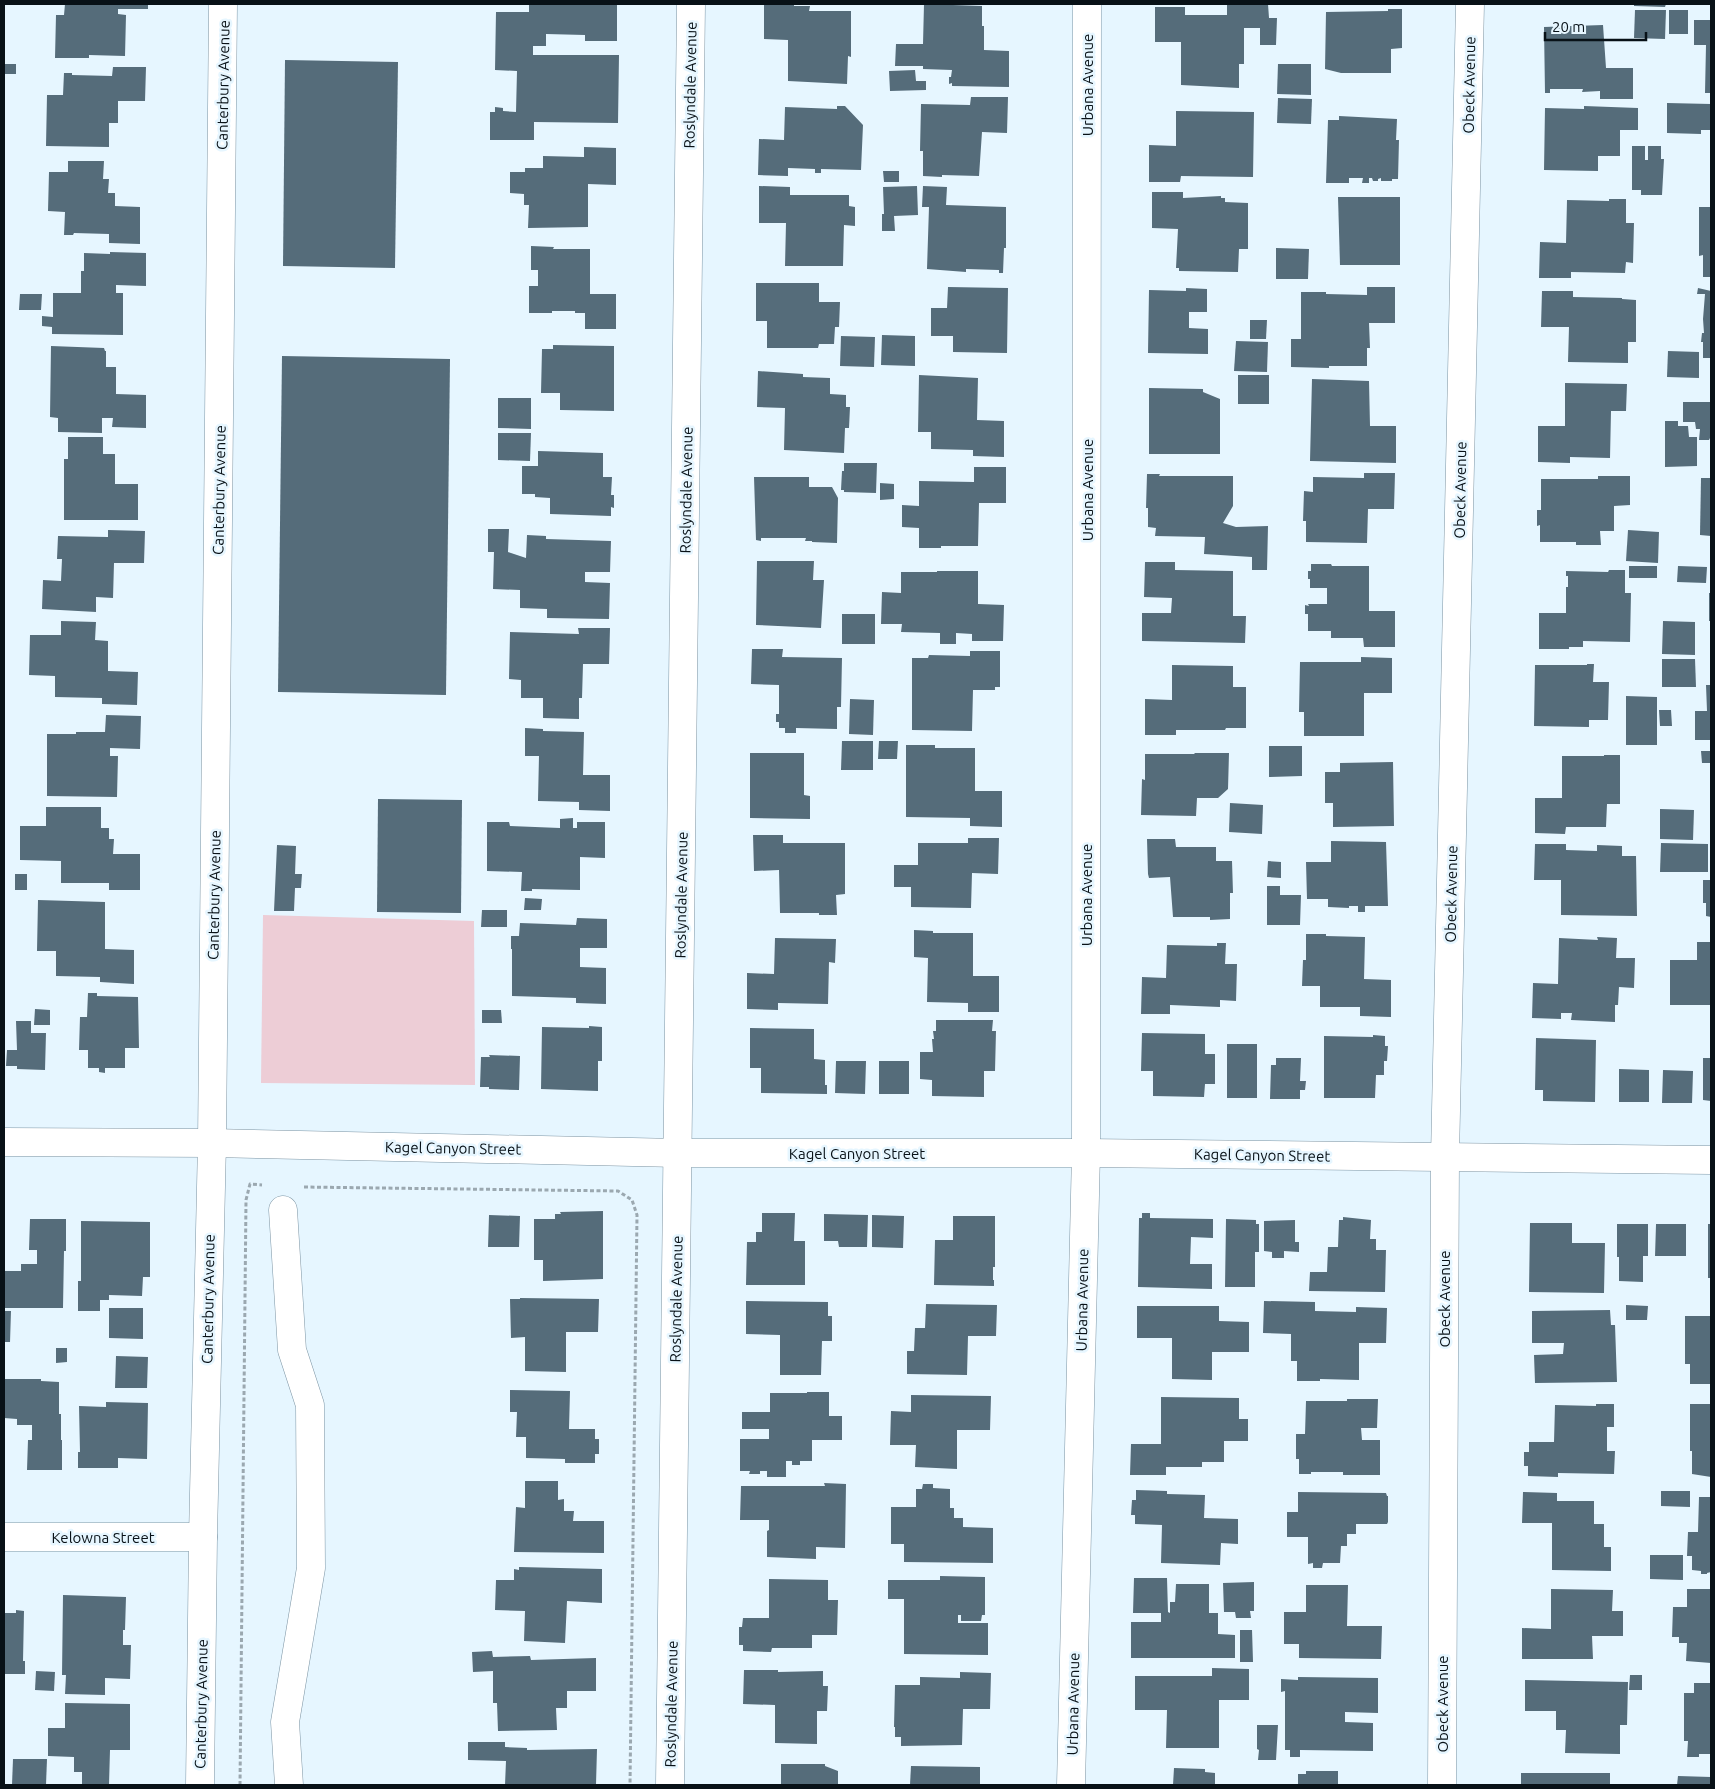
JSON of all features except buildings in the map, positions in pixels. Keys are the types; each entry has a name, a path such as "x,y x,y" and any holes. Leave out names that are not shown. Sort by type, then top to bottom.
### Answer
{"street":[{"name":"Canterbury Avenue","path":"200,1785 203,1538 212,1143 223,4"},
{"name":"Roslyndale Avenue","path":"670,1785 691,4"},
{"name":"Urbana Avenue","path":"1071,1785 1086,1153 1087,4"},
{"name":"Obeck Avenue","path":"1442,1785 1445,1157 1470,4"},
{"name":"Kagel Canyon Street","path":"4,1142 212,1143 678,1153 1086,1153 1711,1160"},
{"path":"283,1210 292,1350 310,1405 310,1568 285,1722 289,1785"},
{"name":"Kelowna Street","path":"4,1537 203,1538"}],"path":[{"path":"240,1785 246,1200 250,1184 269,1186"},
{"path":"299,1187 618,1191 632,1200 637,1214 630,1785"}],"shaded area":[{"path":"263,915 474,921 475,1085 261,1083"}]}
